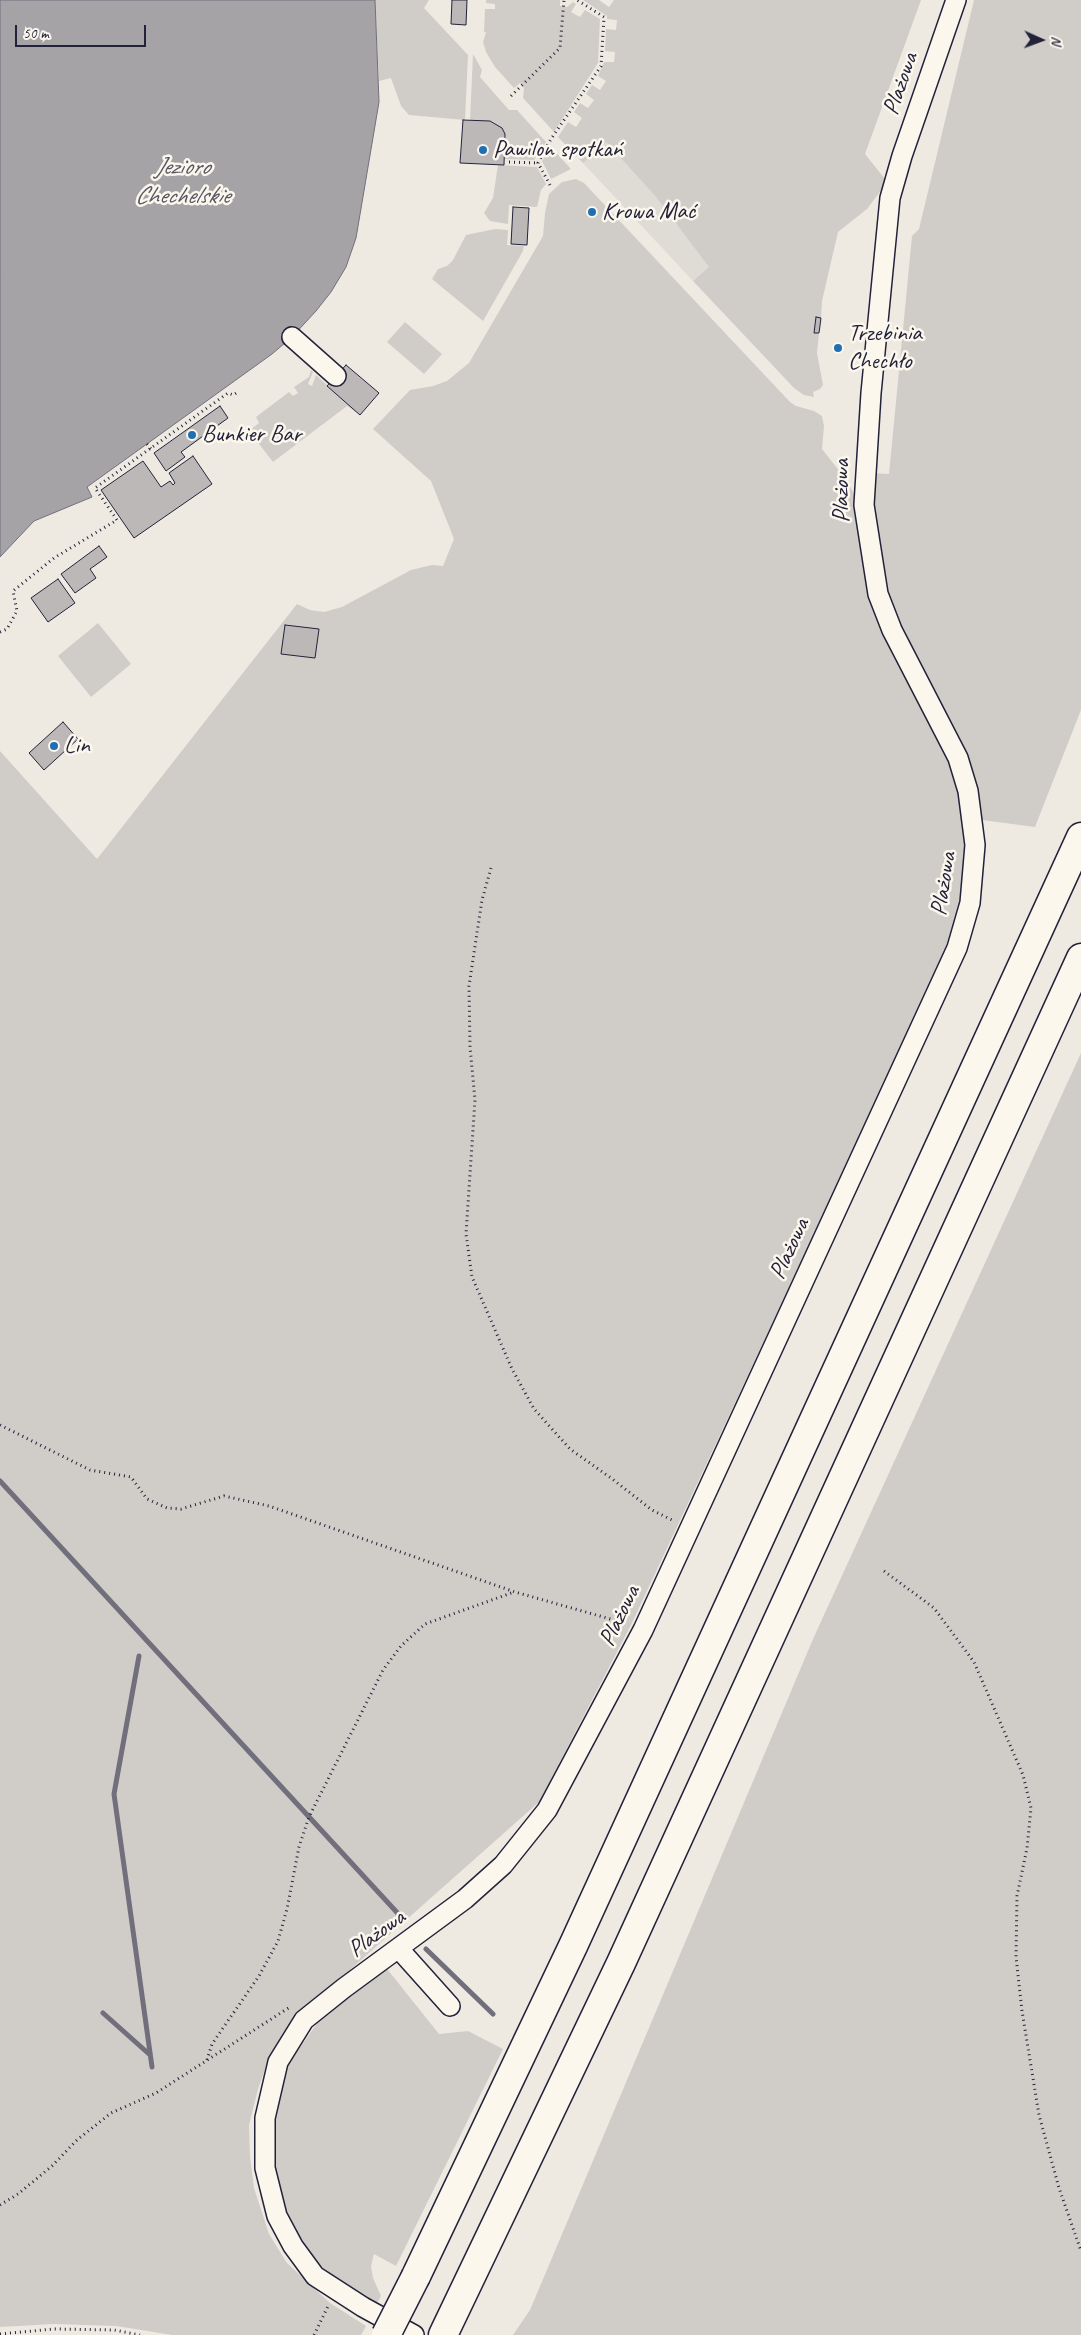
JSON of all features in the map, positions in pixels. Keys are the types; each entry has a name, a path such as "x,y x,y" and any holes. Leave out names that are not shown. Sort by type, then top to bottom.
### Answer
{"highway":[{"path":"386,2335 578,1938 1081,837"},
{"path":"443,2335 629,1945 1081,958"}],"street":[{"name":"Plażowa","path":"414,2335 315,2276 293,2246 277,2216 265,2168 265,2118 278,2062 304,2020 344,1988 466,1899 503,1865 547,1810 643,1630 688,1528 957,948 970,903 975,845 968,791 958,758 892,630 878,594 870,556 864,505 865,471 890,198 902,156 956,0"},
{"path":"292,337 336,376"},
{"path":"399,1949 450,2006"}],"path":[{"path":"511,96 560,48 564,0"},
{"path":"538,163 551,139 600,66 604,17 577,0"},
{"path":"509,162 538,163"},
{"path":"538,163 550,185"},
{"path":"0,632 7,629 17,611 13,591 54,558 117,520 95,488 228,393 232,395 238,392"},
{"path":"147,444 151,449"},
{"path":"491,868 482,900 469,986 470,1047 475,1100 466,1234 472,1277 512,1369 534,1409 570,1449 652,1510 688,1528"},
{"path":"0,1425 90,1470 131,1477 147,1499 167,1508 181,1510 224,1496 268,1506 514,1592 618,1620 643,1630"},
{"path":"884,1571 934,1608 974,1662 1023,1775 1031,1808 1027,1848 1017,1896 1016,1957 1022,2011 1039,2114 1060,2188 1081,2251"},
{"path":"207,2060 212,2044 259,1976 278,1941 288,1908 299,1847 309,1817 383,1670 401,1646 425,1624 514,1592"},
{"path":"0,2205 32,2183 78,2140 112,2113 156,2093 292,2006"},
{"path":"314,2335 336,2290"},
{"path":"0,2334 54,2329 114,2330 140,2335"}],"shaded area":[{"path":"375,0 429,0 424,8 468,55 465,120 409,115 401,106 391,78 379,81"},
{"path":"486,0 560,0 560,6 567,7 573,2 576,4 571,12 580,17 585,10 600,19 598,63 554,132 523,98 524,88 520,83 514,88 495,67 486,52 483,42 486,32 484,32 485,9 495,9 495,4 486,3"},
{"path":"583,0 599,0 609,7 614,0 921,0 865,154 885,179 882,189 867,209 838,232 822,301 821,318 816,318 815,332 819,333 817,353 823,385 820,389 813,392 814,397 804,395 794,388 693,281 709,267 656,197 606,142 583,163 558,137 568,122 576,127 582,118 574,112 580,103 588,108 594,100 586,94 592,85 600,90 606,81 598,76 604,62 614,62 615,52 605,51 606,29 616,30 617,20 607,19 607,16"},
{"path":"974,0 1081,0 1081,710 1035,827 982,820 977,796 883,592 872,518 872,473 889,474 912,236 919,229"},
{"path":"473,54 482,70 480,77 509,110 517,110 546,142 534,160 504,159 505,134 502,128 490,121 470,120"},
{"path":"605,141 656,197 710,267 693,281 583,163"},
{"path":"551,147 571,169 551,179 542,161"},
{"path":"498,165 537,167 546,184 541,190 537,207 509,205 508,224 490,221 484,213 493,198"},
{"path":"576,179 584,183 790,402 822,416 824,426 822,449 848,482 853,492 925,704 952,767 962,804 966,842 962,903 949,946 631,1625 539,1802 299,2015 283,2035 268,2061 258,2089 249,2125 250,2157 254,2188 269,2234 287,2263 330,2303 366,2326 361,2335 172,2335 116,2326 54,2324 0,2327 0,751 97,859 297,604 310,610 324,612 342,607 411,570 432,565 443,566 454,539 431,481 373,429 410,390 433,386 447,381 469,363 543,236 549,194 562,182"},
{"path":"495,229 508,230 507,245 524,246 523,251 483,321 432,279 438,269 447,266 453,260 466,235"},
{"path":"405,322 442,354 424,374 387,342"},
{"path":"311,370 313,372 308,384 312,386 316,375 360,415 347,406 273,462 249,431 259,423 256,417 289,392 293,396 298,393 294,387 309,377"},
{"path":"98,623 131,664 91,697 58,656"},
{"path":"1081,1053 1081,2335 513,2335 530,2310 813,1639"},
{"path":"384,1965 439,2034 468,2031 503,2049 396,2266 374,2254 371,2266 373,2278 381,2296 375,2307 343,2286 308,2254 282,2209 272,2155 277,2103 289,2063 323,2015"}],"water":[{"name":"Jezioro Chechelskie","path":"0,0 375,0 379,102 356,238 346,267 331,292 316,311 292,337 272,354 87,487 92,497 34,521 0,557"}],"building":[{"path":"452,0 467,0 466,25 451,24"},
{"name":"Pawilon spotkań","path":"463,120 490,121 502,128 505,134 504,165 460,163"},
{"path":"513,207 529,208 527,245 511,244"},
{"path":"816,317 821,318 819,333 814,333"},
{"path":"346,365 379,393 360,415 327,386"},
{"name":"Bunkier Bar","path":"220,406 228,418 181,452 185,457 166,471 154,453"},
{"path":"193,456 212,484 134,538 101,490 143,461 161,487 170,481 173,485 175,483 169,473"},
{"path":"99,546 107,557 90,569 96,578 75,593 61,574"},
{"path":"58,579 75,603 48,622 31,598"},
{"path":"285,625 319,629 315,658 281,654"},
{"name":"Lin","path":"63,722 78,739 44,770 29,753"}],"waterway":[{"path":"0,1481 403,1919"},
{"path":"139,1656 114,1794 152,2067"},
{"path":"426,1949 493,2014"},
{"path":"103,2013 149,2054"}],"place":[{"name":"Pawilon spotkań","path":"483,150"},
{"name":"Krowa Mać","path":"592,212"},
{"name":"Trzebinia Chechło","path":"838,348"},
{"name":"Bunkier Bar","path":"192,435"},
{"name":"Lin","path":"54,746"}]}
